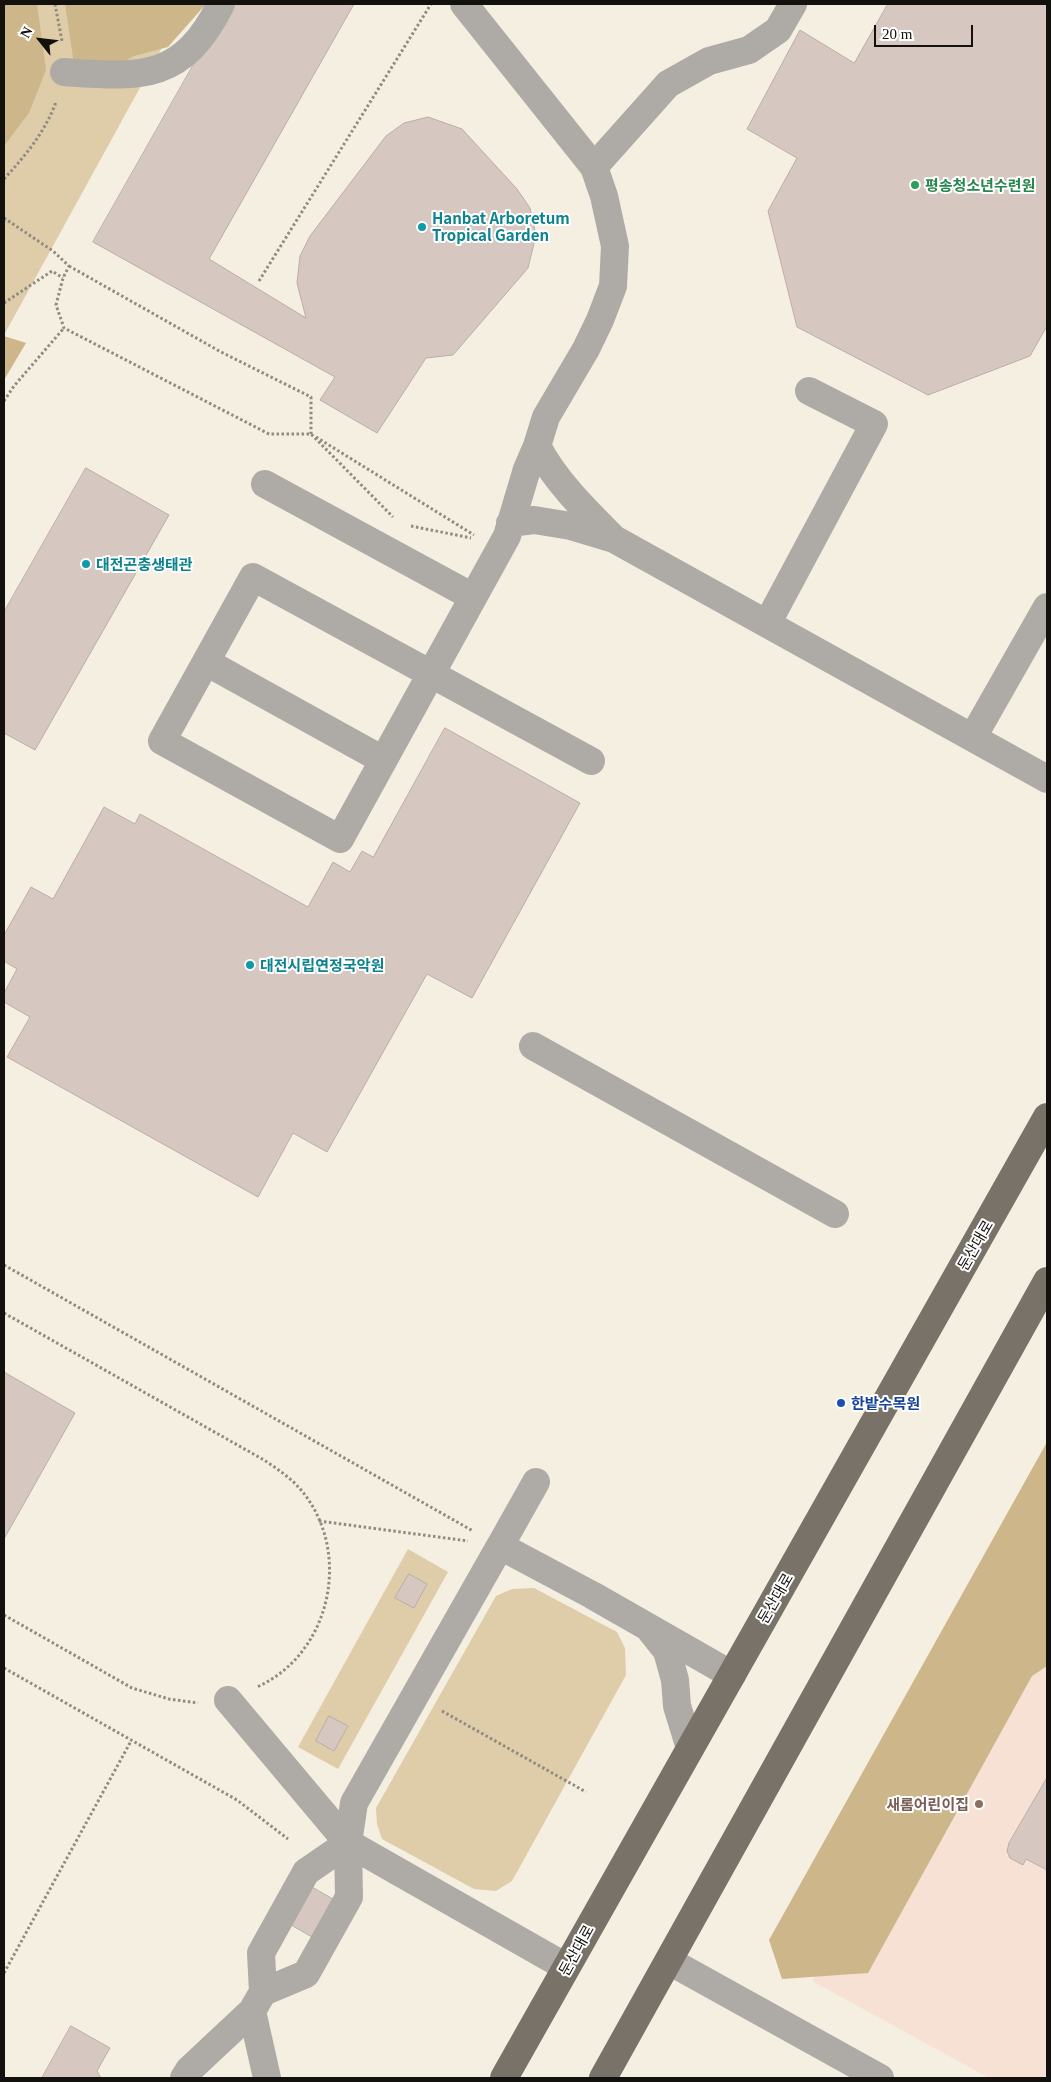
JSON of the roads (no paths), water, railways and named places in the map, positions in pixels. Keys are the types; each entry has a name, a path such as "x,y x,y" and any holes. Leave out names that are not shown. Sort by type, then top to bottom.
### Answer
{"main road":[{"name":"둔산대로","path":"504,2078 1047,1117"},
{"path":"603,2078 1047,1281"}],"lane":[{"path":"64,72 123,75 148,73 166,66 184,54 203,36 221,4"},
{"path":"464,4 594,167 604,196 615,246 613,286 600,320 546,417 527,469 507,536 473,597 430,675 383,760 340,839 162,741 253,577 430,675 591,761"},
{"path":"594,167 668,84 709,61 750,50 778,30 792,4"},
{"path":"767,624 874,424 809,391"},
{"path":"537,446 549,468 574,498 614,539"},
{"path":"266,484 473,597"},
{"path":"510,523 534,520 571,526 614,539 1047,779"},
{"path":"973,737 1047,607"},
{"path":"206,662 383,760"},
{"path":"533,1046 835,1214"},
{"path":"184,2078 189,2070 258,2002 306,1974 349,1897 348,1843 354,1803 536,1482"},
{"path":"500,1546 732,1675"},
{"path":"649,1628 667,1651 675,1680 677,1706 690,1748"},
{"path":"228,1700 348,1843 566,1968"},
{"path":"267,2078 258,2002 261,1953 306,1872 348,1843"},
{"path":"669,1961 880,2078"}],"place":[{"name":"평송청소년수련원","path":"915,185"},
{"name":"Hanbat Arboretum Tropical Garden","path":"422,227"},
{"name":"대전곤충생태관","path":"86,564"},
{"name":"대전시립연정국악원","path":"250,965"},
{"name":"한밭수목원","path":"841,1403"},
{"name":"새롬어린이집","path":"979,1804"}]}
